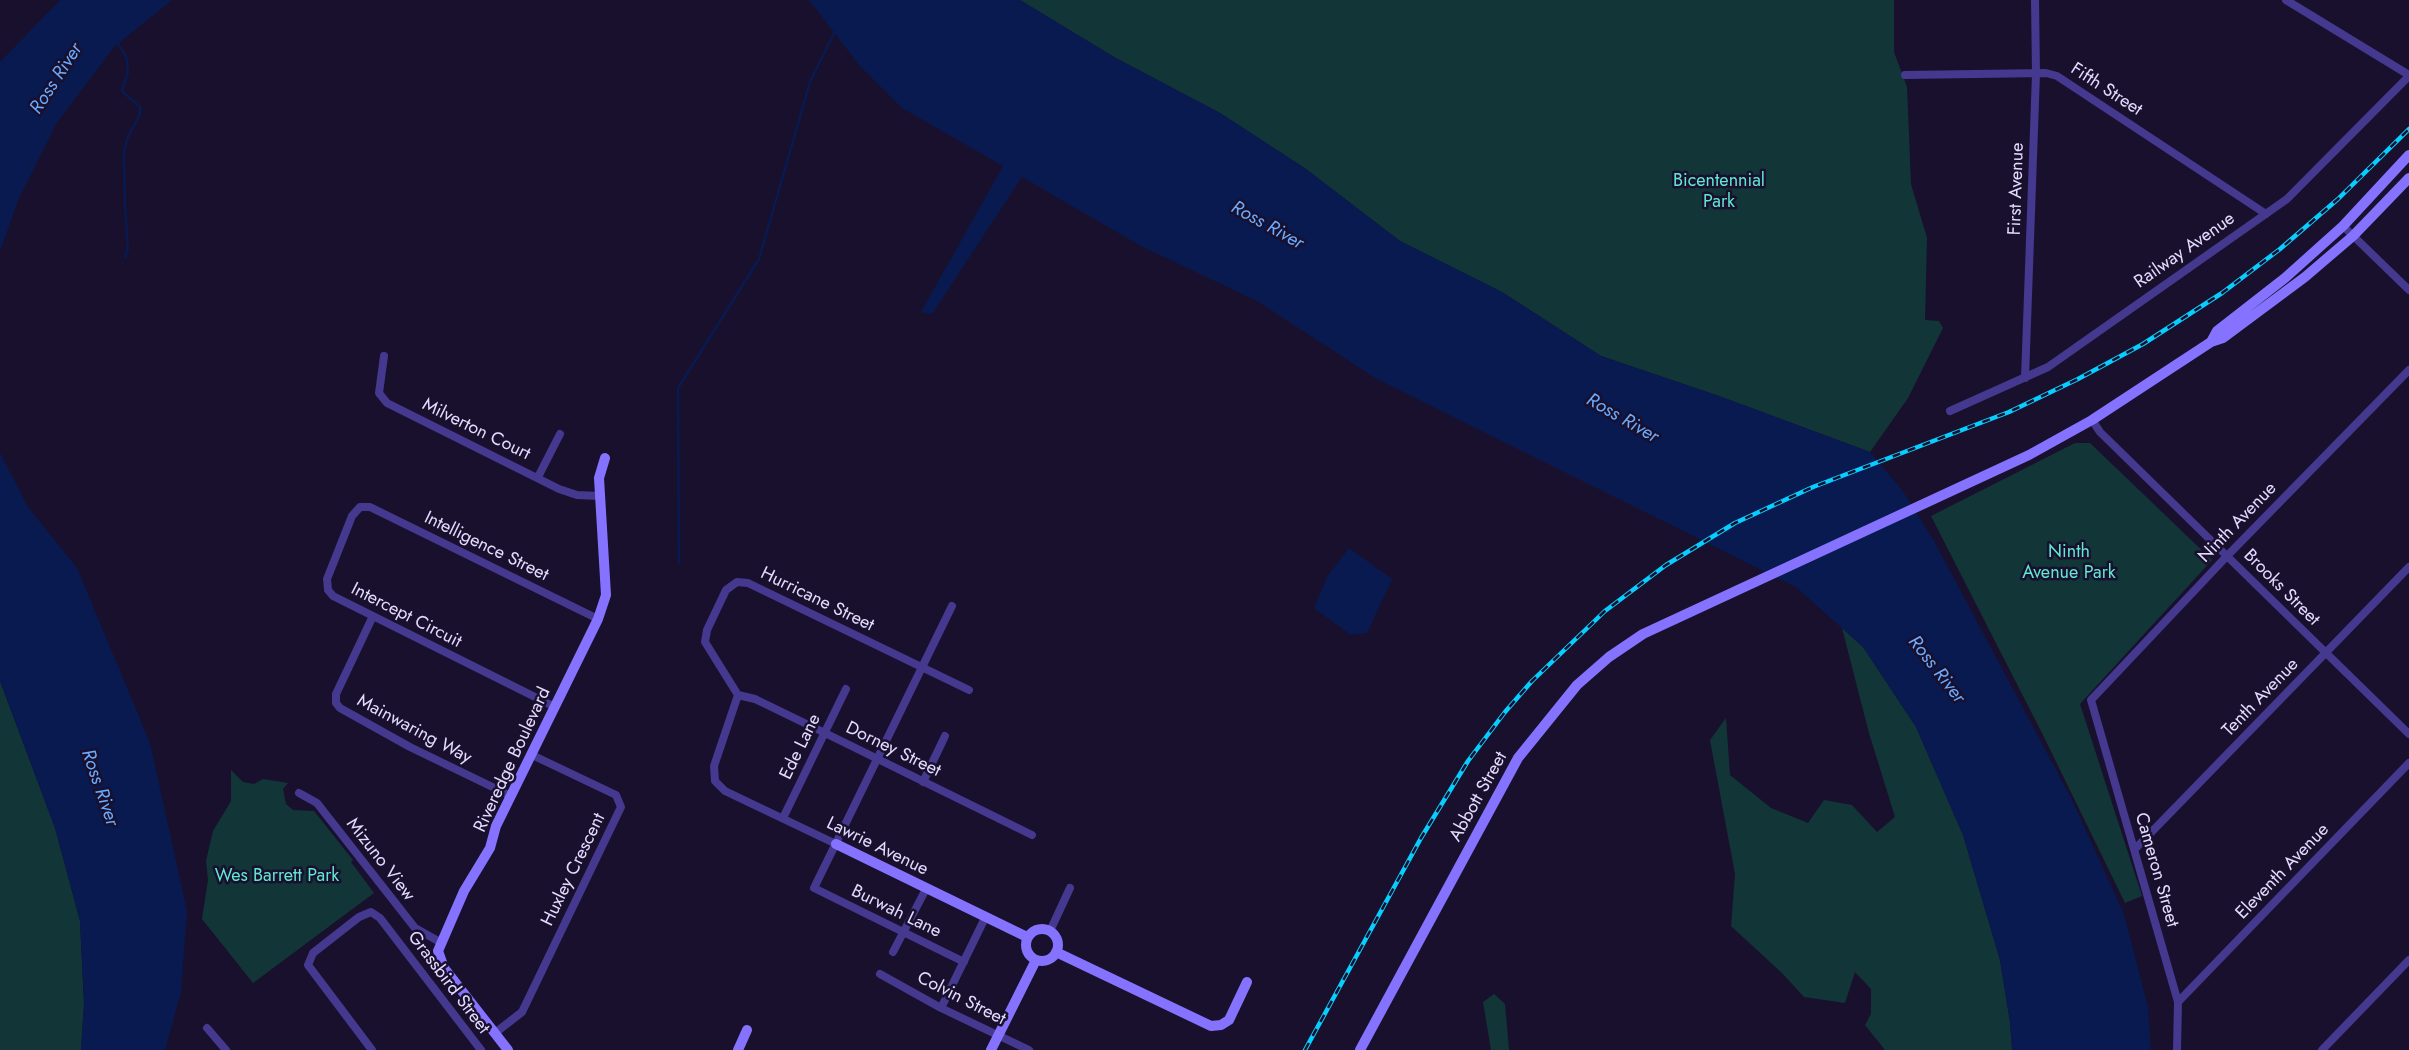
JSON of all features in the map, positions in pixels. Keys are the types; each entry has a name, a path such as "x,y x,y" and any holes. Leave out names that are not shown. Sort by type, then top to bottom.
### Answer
{"main road":[{"path":"2211,342 2217,331 2285,278 2343,226 2409,155"},
{"path":"2092,420 2211,342 2223,338 2268,306 2353,236 2409,178"},
{"name":"Abbott Street","path":"1360,1050 1518,758 1577,685 1602,663 1643,634 1931,502 2029,455 2092,420"},
{"name":"Riveredge Boulevard","path":"440,942 464,891 490,848 496,826 510,796 598,619 606,595 605,558 598,478 604,458"},
{"name":"Lawrie Avenue","path":"836,844 1027,937"},
{"path":"1040,929 1050,931 1057,939 1056,952 1046,960 1036,960 1031,957 1026,948 1027,937 1040,929"},
{"path":"440,942 438,951 444,968 508,1050"},
{"path":"1056,952 1194,1020 1216,1027 1229,1020 1247,982"},
{"path":"991,1050 1036,960"},
{"path":"738,1050 747,1030"}],"street":[{"name":"First Avenue","path":"2025,378 2036,74 2035,0"},
{"path":"2286,0 2409,75"},
{"name":"Fifth Street","path":"1905,75 2046,73 2066,80 2266,214"},
{"name":"Railway Avenue","path":"1950,411 2048,367 2291,196 2409,75"},
{"path":"2343,226 2409,290"},
{"name":"Milverton Court","path":"384,356 379,393 387,403 568,493 599,496"},
{"name":"Ninth Avenue","path":"2091,700 2409,370"},
{"name":"Brooks Street","path":"2092,420 2100,432 2409,734"},
{"path":"538,478 560,434"},
{"name":"Intelligence Street","path":"360,507 370,507 598,619"},
{"name":"Intercept Circuit","path":"360,507 352,516 326,585 333,596 555,707"},
{"name":"Tenth Avenue","path":"2136,849 2409,567"},
{"name":"Hurricane Street","path":"738,695 708,649 705,636 726,590 737,582 748,583 922,668"},
{"path":"836,844 952,606"},
{"name":"Mainwaring Way","path":"373,616 336,694 336,703 340,708 410,747 510,796"},
{"path":"922,668 969,690"},
{"name":"Ede Lane","path":"783,818 846,689"},
{"name":"Dorney Street","path":"738,695 755,699 1032,835"},
{"name":"Lawrie Avenue","path":"738,695 714,766 715,781 725,791 836,844"},
{"name":"Cameron Street","path":"2091,700 2136,849 2178,1002 2177,1050"},
{"path":"923,782 945,736"},
{"name":"Huxley Crescent","path":"495,1033 522,1012 621,807 616,794 532,755"},
{"name":"Eleventh Avenue","path":"2178,1002 2409,763"},
{"name":"Mizuno View","path":"299,793 318,803 415,928 440,942"},
{"name":"Burwah Lane","path":"836,844 814,888 964,962"},
{"path":"1050,931 1070,888"},
{"path":"893,952 926,889"},
{"name":"Grassbird Street","path":"372,1050 308,965 312,953 359,917 371,912 380,918 481,1050"},
{"path":"941,1008 985,918"},
{"path":"2322,1050 2409,960"},
{"name":"Colvin Street","path":"880,974 941,1008 1029,1050"},
{"path":"207,1028 226,1050"}],"green space":[{"name":"Bicentennial Park","path":"1020,0 1894,0 1894,52 1907,87 1911,184 1927,238 1925,320 1939,321 1943,328 1908,398 1870,452 1719,396 1601,356 1502,292 1400,241 1306,169 1220,113 1114,57"},
{"name":"Ninth Avenue Park","path":"2075,443 2090,443 2212,560 2080,704 2142,896 2125,903 2044,737 1931,516"},
{"path":"1842,628 1863,647 1916,727 1963,835 2000,960 2010,1022 2012,1050 1885,1050 1865,1025 1871,1014 1871,989 1855,972 1845,1003 1804,997 1782,973 1731,926 1735,874 1710,740 1726,718 1730,775 1771,808 1808,823 1824,800 1852,805 1877,832 1895,817 1869,733"},
{"path":"0,681 55,828 80,921 84,1004 81,1050 0,1050"},
{"name":"Wes Barrett Park","path":"231,770 243,782 254,784 263,779 288,783 283,789 286,804 293,810 314,811 353,860 351,862 374,893 253,983 202,919 208,880 206,861 213,831 231,801"},
{"path":"1494,994 1505,1004 1509,1050 1491,1050 1483,1002"}],"water":[{"name":"Ross River","path":"60,0 172,0 114,47 56,124 19,198 0,251 0,62"},
{"name":"Ross River","path":"809,0 1020,0 1114,57 1220,113 1306,169 1400,241 1502,292 1601,356 1719,396 1870,452 1903,491 1934,541 2071,798 2124,914 2148,1007 2151,1050 2012,1050 2010,1022 2000,960 1963,835 1916,727 1863,647 1796,587 1377,379 1257,301 1141,246 1022,177 932,314 921,312 1003,166 902,108 860,66"},
{"name":"Ross River","path":"0,453 28,507 77,568 150,743 187,911 181,992 165,1050 81,1050 84,1004 80,921 55,828 0,681"},
{"path":"1349,548 1392,579 1367,633 1351,635 1314,608 1327,577"}],"waterway":[{"path":"679,563 678,388 759,259 810,82 835,31"},
{"path":"117,41 127,59 128,72 122,91 140,107 140,114 128,137 124,151 128,248 125,257"}],"railway":[{"path":"1305,1050 1421,838 1468,761 1505,712 1532,681 1605,611 1666,565 1735,523 1813,487 2009,412 2078,379 2143,344 2222,293 2280,249 2338,199 2409,129"}]}
